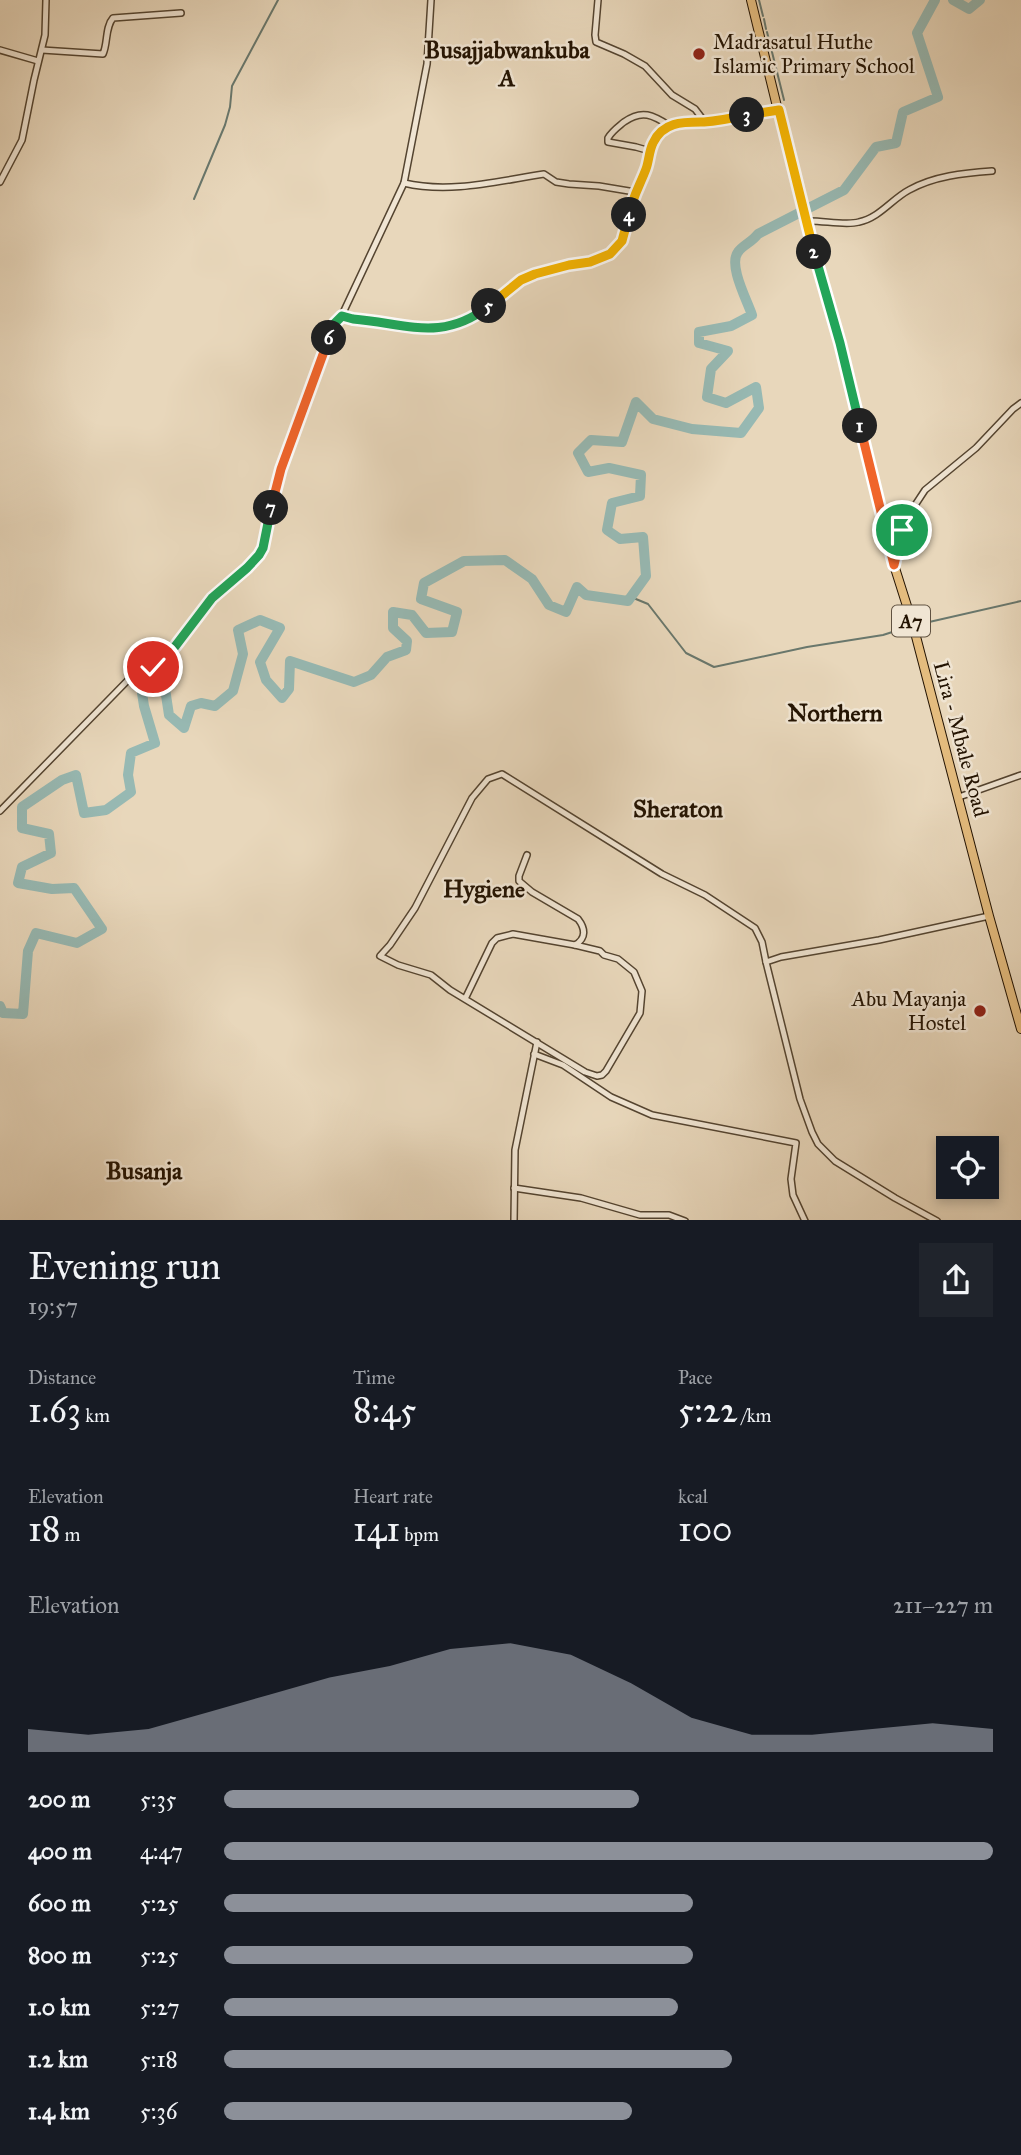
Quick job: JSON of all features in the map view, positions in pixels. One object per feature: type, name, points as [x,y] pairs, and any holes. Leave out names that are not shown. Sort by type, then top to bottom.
[{"type":"main road","name":"A7","points":[[751,0],[804,217]]},
{"type":"main road","name":"Lira - Mbale Road","points":[[804,217],[840,343],[894,565],[913,625],[1021,1029]]},
{"type":"street","points":[[0,182],[22,140],[47,26],[46,0]]},
{"type":"street","points":[[0,811],[131,677],[141,669],[159,666],[164,661],[212,598],[247,568],[263,548],[281,469],[333,328],[342,316],[404,183],[427,64],[431,0]]},
{"type":"street","points":[[598,0],[596,42],[645,66],[672,95],[695,109],[705,122]]},
{"type":"street","points":[[42,50],[103,54],[113,18],[181,13]]},
{"type":"street","points":[[0,50],[38,61]]},
{"type":"street","points":[[342,316],[432,329],[450,326],[471,317],[521,280],[610,254],[622,241],[635,192],[656,137],[670,126],[779,110]]},
{"type":"street","points":[[650,151],[608,142],[608,138],[628,119],[642,113],[653,115],[670,126]]},
{"type":"street","points":[[804,217],[859,223],[920,184],[963,173],[992,171]]},
{"type":"street","points":[[404,183],[423,187],[464,187],[544,174],[569,184],[635,192]]},
{"type":"street","points":[[894,565],[904,522],[925,490],[976,448],[1021,403]]},
{"type":"street","points":[[465,999],[492,943],[497,938],[513,934],[600,951],[629,967],[640,985],[640,1013],[606,1071],[599,1076],[585,1072],[465,999],[431,975],[398,965],[380,956],[415,908],[472,798],[488,779],[502,774],[662,874],[705,895],[755,928],[762,942],[800,1099],[818,1144],[835,1161],[937,1220]]},
{"type":"street","points":[[959,797],[1021,775]]},
{"type":"street","points":[[527,855],[519,881],[532,892],[578,919],[584,935],[575,945]]},
{"type":"street","points":[[766,962],[989,916]]},
{"type":"street","points":[[514,1220],[515,1150],[537,1042]]},
{"type":"street","points":[[534,1055],[558,1063],[621,1102],[652,1115],[794,1142],[797,1145],[792,1166],[793,1195],[799,1213],[805,1220]]},
{"type":"street","points":[[514,1188],[581,1198],[639,1214],[669,1214],[685,1220]]},
{"type":"waterway","points":[[194,199],[225,125],[232,86],[278,0]]},
{"type":"waterway","points":[[759,0],[763,16]]},
{"type":"waterway","points":[[0,1006],[3,1013],[23,1014],[28,951],[36,933],[77,943],[102,929],[74,888],[52,889],[18,883],[22,867],[51,853],[49,834],[22,828],[22,807],[62,780],[76,775],[84,813],[106,810],[131,792],[128,775],[131,753],[155,743],[142,693],[164,682],[169,715],[184,728],[191,706],[201,703],[215,706],[233,691],[243,654],[238,630],[260,620],[280,628],[260,662],[266,680],[282,698],[289,689],[290,661],[354,682],[371,675],[387,657],[406,650],[407,641],[393,628],[393,612],[412,615],[426,633],[452,632],[457,612],[421,599],[424,583],[464,561],[505,560],[532,579],[549,605],[566,612],[577,587],[586,595],[628,601],[646,576],[643,537],[620,539],[607,530],[612,503],[640,496],[641,475],[609,468],[588,472],[578,453],[591,440],[622,442],[636,402],[653,419],[692,429],[741,433],[759,408],[756,387],[726,403],[707,397],[711,369],[728,351],[699,343],[699,332],[731,326],[752,315],[735,265],[740,250],[758,234],[844,190],[876,147],[896,143],[903,112],[938,97],[917,33],[935,0]]},
{"type":"waterway","points":[[953,0],[969,9],[980,0]]},
{"type":"waterway","points":[[764,19],[766,29]]},
{"type":"waterway","points":[[767,32],[784,100]]},
{"type":"waterway","points":[[631,597],[648,604],[686,653],[714,667],[807,647],[883,635],[911,626]]},
{"type":"waterway","points":[[916,625],[1021,601]]},
{"type":"place","name":"Madrasatul Huthe Islamic Primary School","points":[[699,54]]},
{"type":"place","name":"Abu Mayanja Hostel","points":[[980,1011]]},
{"type":"district","name":"Busajjabwankuba A","points":[[507,64]]},
{"type":"district","name":"Northern","points":[[835,713]]},
{"type":"district","name":"Sheraton","points":[[678,809]]},
{"type":"district","name":"Hygiene","points":[[484,889]]},
{"type":"district","name":"Busanja","points":[[144,1171]]},
{"type":"route","points":[[153,667],[164,661],[212,598],[247,568],[263,548],[281,469],[335,323],[342,316],[424,329],[450,326],[481,312],[521,280],[569,265],[599,260],[610,254],[622,241],[633,195],[646,168],[653,142],[666,128],[681,122],[705,122],[779,110],[803,213],[855,402],[894,565],[902,530]]}]
